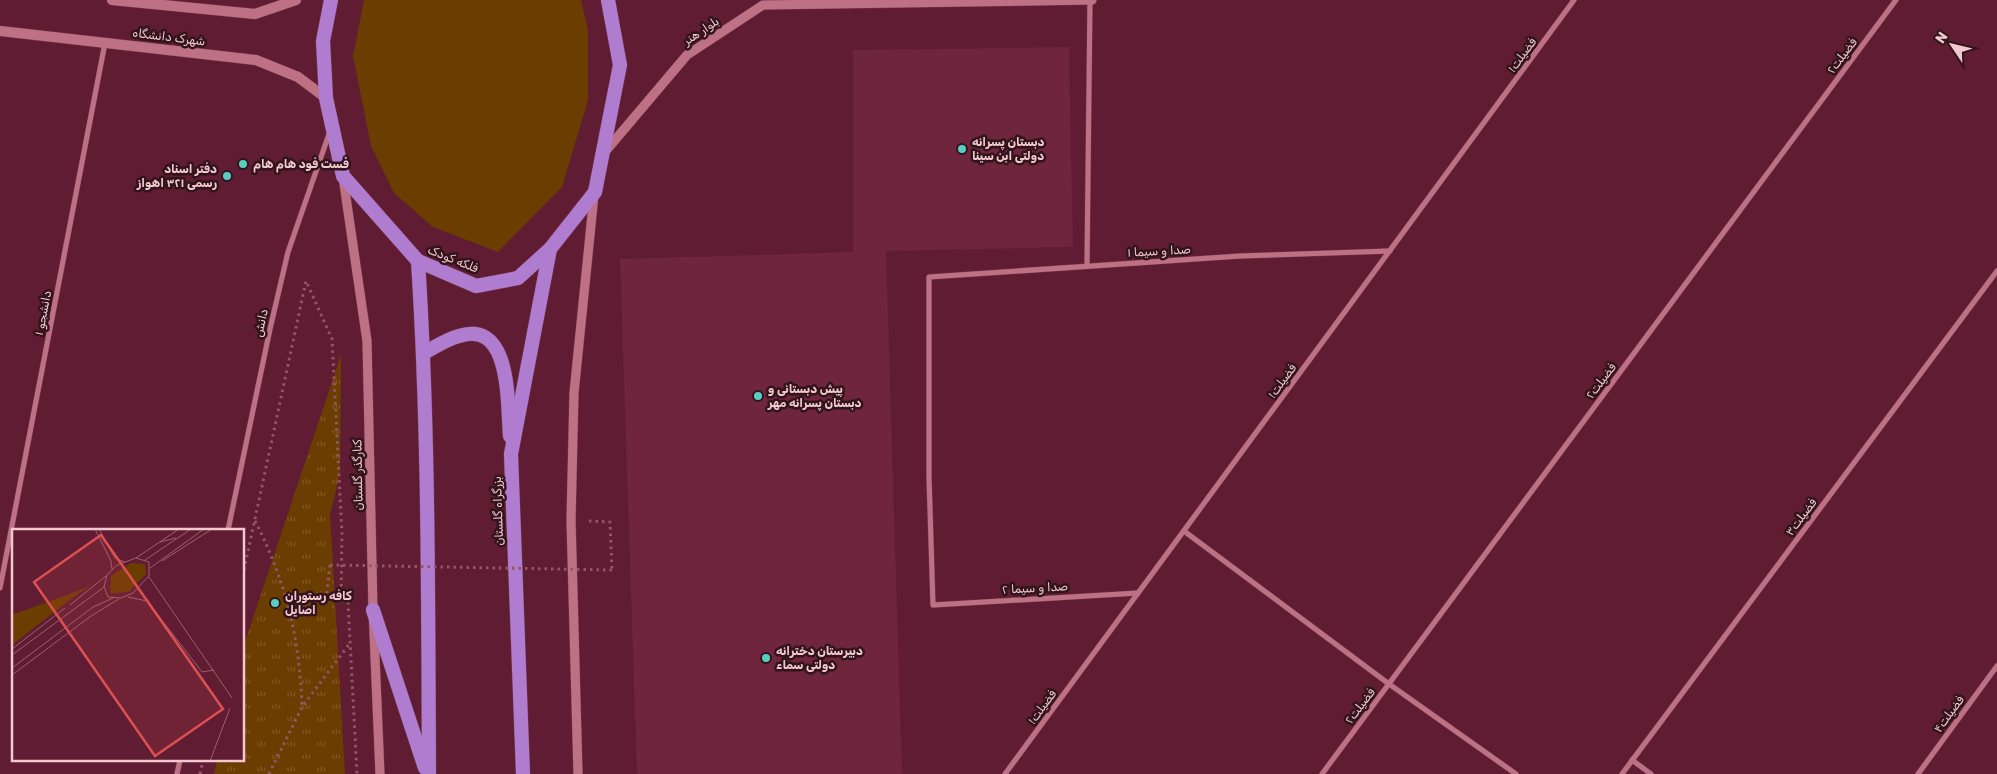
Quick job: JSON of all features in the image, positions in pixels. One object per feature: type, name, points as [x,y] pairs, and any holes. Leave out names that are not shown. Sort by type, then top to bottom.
[{"type":"highway","name":"فلکه کودک","points":[[331,0],[323,41],[326,98],[343,176],[418,261],[476,286],[518,278],[550,249],[595,192],[620,65],[608,0]]},
{"type":"highway","name":"بزرگراه گلستان","points":[[523,774],[511,454],[550,249]]},
{"type":"highway","points":[[418,261],[424,353],[428,774]]},
{"type":"highway","points":[[424,353],[459,336],[476,334],[486,338],[496,346],[503,362],[511,454]]},
{"type":"highway","points":[[373,607],[428,774]]},
{"type":"main road","points":[[112,0],[255,14],[296,0]]},
{"type":"main road","name":"شهرک دانشگاه","points":[[0,30],[256,60],[298,77],[326,98]]},
{"type":"street","name":"بلوار هنر","points":[[602,155],[687,55],[763,5],[1091,0]]},
{"type":"street","points":[[1087,265],[1091,0]]},
{"type":"street","name":"فضیلت۱","points":[[1005,774],[1574,0]]},
{"type":"street","name":"فضیلت۲","points":[[1322,774],[1896,0]]},
{"type":"street","name":"دانشجو ۱","points":[[0,588],[105,42]]},
{"type":"street","name":"دانش","points":[[228,529],[270,329],[291,241],[332,126]]},
{"type":"street","name":"کنارگذر گلستان","points":[[343,176],[368,341],[373,607],[380,774]]},
{"type":"street","points":[[578,774],[571,510],[574,393],[595,192]]},
{"type":"street","name":"صدا و سیما ۱","points":[[933,605],[929,477],[929,276],[1240,256],[1390,251]]},
{"type":"street","name":"فضیلت۳","points":[[1622,774],[1997,271]]},
{"type":"street","points":[[1184,531],[1389,684],[1516,774]]},
{"type":"street","name":"صدا و سیما ۲","points":[[933,605],[1138,593]]},
{"type":"street","name":"فضیلت۴","points":[[1918,774],[1997,666]]},
{"type":"street","points":[[1632,760],[1651,774]]},
{"type":"path","points":[[245,565],[306,281],[332,339],[342,534],[341,601]]},
{"type":"path","points":[[254,520],[278,570],[287,596],[300,661],[302,707]]},
{"type":"path","points":[[373,607],[326,600],[330,565],[612,570],[610,522]]},
{"type":"path","points":[[348,602],[358,774]]},
{"type":"path","points":[[269,774],[302,707],[350,642]]},
{"type":"shaded area","points":[[1069,47],[1073,247],[886,251],[902,774],[637,774],[620,259],[853,252],[853,50]]},
{"type":"green space","points":[[364,0],[581,0],[588,30],[588,100],[562,187],[498,252],[433,227],[394,193],[371,146],[353,56]]},
{"type":"green space","points":[[341,355],[340,473],[330,515],[345,774],[214,774],[217,762],[245,762],[245,642]]},
{"type":"place","name":"دبستان پسرانه دولتی ابن سینا","points":[[962,149]]},
{"type":"place","name":"فست فود هام هام","points":[[243,164]]},
{"type":"place","name":"دفتر اسناد رسمی ۳۲۱ اهواز","points":[[227,176]]},
{"type":"place","name":"پیش دبستانی و دبستان پسرانه مهر","points":[[758,396]]},
{"type":"place","name":"کافه رستوران اصایل","points":[[275,603]]},
{"type":"place","name":"دبیرستان دخترانه دولتی سماء","points":[[766,658]]}]
